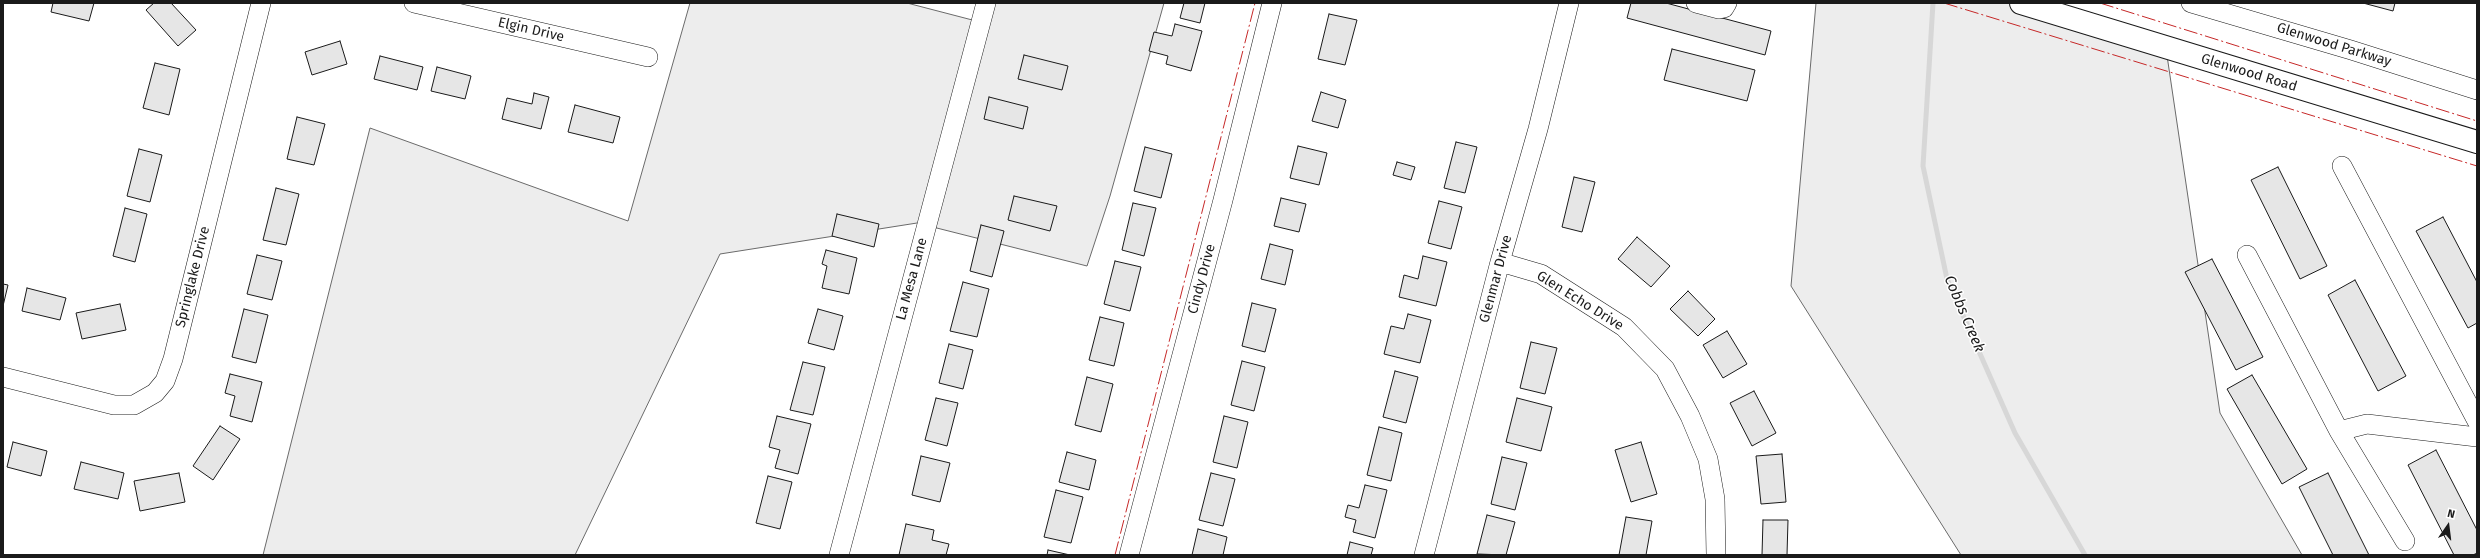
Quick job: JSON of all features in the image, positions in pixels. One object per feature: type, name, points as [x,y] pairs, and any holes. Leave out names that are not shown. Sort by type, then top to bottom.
[{"type":"main road","name":"Glenwood Road","points":[[2022,3],[2477,142]]},
{"type":"street","name":"Springlake Drive","points":[[3,377],[114,406],[134,405],[155,393],[165,381],[173,359],[261,3]]},
{"type":"street","name":"Elgin Drive","points":[[414,3],[648,57]]},
{"type":"street","name":"La Mesa Lane","points":[[839,555],[986,3]]},
{"type":"street","name":"Cindy Drive","points":[[1129,555],[1223,200],[1272,3]]},
{"type":"street","name":"Glenmar Drive","points":[[1424,555],[1500,262],[1538,129],[1569,3]]},
{"type":"street","points":[[1696,3],[1719,9],[1724,8],[1727,3]]},
{"type":"street","name":"Glenwood Parkway","points":[[2191,3],[2351,50],[2477,90]]},
{"type":"street","points":[[2342,166],[2477,421]]},
{"type":"street","points":[[2247,255],[2339,431],[2405,541]]},
{"type":"street","name":"Glen Echo Drive","points":[[1500,262],[1542,274],[1617,323],[1665,369],[1690,416],[1708,459],[1715,499],[1716,555]]},
{"type":"street","points":[[2339,431],[2367,424],[2477,437]]},
{"type":"shaded area","points":[[690,3],[907,3],[980,22],[986,3],[1164,3],[1110,196],[1087,266],[917,223],[720,254],[575,555],[263,555],[370,128],[628,221]]},
{"type":"shaded area","points":[[1816,3],[2037,3],[2165,42],[2220,413],[2302,555],[1961,555],[1791,286]]},
{"type":"building","points":[[53,3],[94,3],[89,21],[51,12]]},
{"type":"building","points":[[154,3],[171,3],[196,30],[178,46],[146,10]]},
{"type":"building","points":[[1184,3],[1205,3],[1200,23],[1180,18]]},
{"type":"building","points":[[1631,3],[1666,3],[1771,31],[1765,55],[1627,18]]},
{"type":"building","points":[[2363,3],[2395,3],[2393,11]]},
{"type":"building","points":[[1329,14],[1357,20],[1345,65],[1318,59]]},
{"type":"building","points":[[1175,24],[1202,31],[1191,71],[1166,64],[1168,56],[1149,51],[1154,32],[1172,36]]},
{"type":"building","points":[[340,41],[347,64],[312,75],[305,52]]},
{"type":"building","points":[[1672,49],[1755,70],[1747,101],[1664,80]]},
{"type":"building","points":[[1024,55],[1068,66],[1062,90],[1018,79]]},
{"type":"building","points":[[380,56],[423,67],[417,90],[374,79]]},
{"type":"building","points":[[155,63],[180,69],[169,115],[143,108]]},
{"type":"building","points":[[437,67],[471,76],[465,99],[431,91]]},
{"type":"building","points":[[1321,92],[1346,100],[1338,128],[1312,121]]},
{"type":"building","points":[[534,93],[549,97],[541,129],[502,119],[507,98],[532,104]]},
{"type":"building","points":[[989,97],[1028,107],[1023,129],[984,119]]},
{"type":"building","points":[[575,105],[620,117],[613,143],[568,132]]},
{"type":"building","points":[[297,117],[325,124],[314,165],[287,159]]},
{"type":"building","points":[[1456,142],[1477,147],[1465,193],[1444,188]]},
{"type":"building","points":[[1298,146],[1327,153],[1319,185],[1290,178]]},
{"type":"building","points":[[1145,147],[1172,154],[1161,198],[1134,191]]},
{"type":"building","points":[[139,149],[162,155],[150,202],[127,196]]},
{"type":"building","points":[[1397,162],[1415,167],[1411,180],[1393,175]]},
{"type":"building","points":[[2278,167],[2327,266],[2300,279],[2251,180]]},
{"type":"building","points":[[1574,177],[1595,182],[1582,232],[1562,227]]},
{"type":"building","points":[[276,188],[299,194],[286,245],[263,240]]},
{"type":"building","points":[[1014,196],[1057,206],[1050,231],[1008,220]]},
{"type":"building","points":[[1281,198],[1306,204],[1299,232],[1274,226]]},
{"type":"building","points":[[1439,201],[1462,207],[1451,249],[1428,243]]},
{"type":"building","points":[[1133,203],[1156,208],[1144,256],[1122,250]]},
{"type":"building","points":[[125,208],[147,214],[135,262],[113,256]]},
{"type":"building","points":[[837,214],[879,224],[874,247],[832,236]]},
{"type":"building","points":[[2443,217],[2477,282],[2477,323],[2468,328],[2416,231]]},
{"type":"building","points":[[981,225],[1004,231],[992,277],[970,271]]},
{"type":"building","points":[[1637,237],[1670,266],[1651,287],[1618,259]]},
{"type":"building","points":[[1270,244],[1293,250],[1285,285],[1261,279]]},
{"type":"building","points":[[826,250],[857,258],[849,294],[822,288],[827,266],[822,264]]},
{"type":"building","points":[[257,255],[282,261],[272,300],[247,294]]},
{"type":"building","points":[[1423,256],[1447,262],[1436,306],[1399,297],[1404,275],[1418,279]]},
{"type":"building","points":[[2212,259],[2263,357],[2236,370],[2185,272]]},
{"type":"building","points":[[1115,261],[1141,267],[1130,311],[1104,304]]},
{"type":"building","points":[[2355,280],[2406,376],[2378,391],[2328,295]]},
{"type":"building","points":[[963,282],[989,289],[977,337],[950,331]]},
{"type":"building","points":[[3,284],[8,285],[3,306]]},
{"type":"building","points":[[27,288],[66,298],[60,320],[22,311]]},
{"type":"building","points":[[1688,291],[1715,319],[1698,336],[1670,309]]},
{"type":"building","points":[[1252,303],[1276,309],[1265,352],[1242,346]]},
{"type":"building","points":[[120,304],[126,330],[82,339],[76,313]]},
{"type":"building","points":[[244,309],[268,315],[256,363],[232,357]]},
{"type":"building","points":[[818,309],[843,316],[834,350],[808,343]]},
{"type":"building","points":[[1408,314],[1431,320],[1420,363],[1384,354],[1391,326],[1404,329]]},
{"type":"building","points":[[1100,317],[1124,323],[1114,366],[1089,360]]},
{"type":"building","points":[[1727,331],[1747,364],[1723,378],[1703,345]]},
{"type":"building","points":[[1531,342],[1557,348],[1545,394],[1520,388]]},
{"type":"building","points":[[949,344],[973,350],[963,389],[939,383]]},
{"type":"building","points":[[1242,361],[1265,367],[1254,411],[1231,405]]},
{"type":"building","points":[[803,362],[825,367],[813,415],[790,410]]},
{"type":"building","points":[[1395,371],[1418,377],[1406,423],[1383,417]]},
{"type":"building","points":[[230,374],[262,382],[252,422],[230,416],[235,396],[225,393]]},
{"type":"building","points":[[2252,375],[2307,469],[2282,484],[2227,389]]},
{"type":"building","points":[[1087,377],[1113,384],[1101,432],[1075,425]]},
{"type":"building","points":[[1754,391],[1776,433],[1752,446],[1730,403]]},
{"type":"building","points":[[936,398],[958,403],[947,446],[925,440]]},
{"type":"building","points":[[1517,398],[1552,407],[1541,451],[1506,442]]},
{"type":"building","points":[[777,416],[811,424],[798,474],[775,468],[780,450],[769,447]]},
{"type":"building","points":[[1224,416],[1248,422],[1237,468],[1213,462]]},
{"type":"building","points":[[220,426],[240,439],[213,480],[193,466]]},
{"type":"building","points":[[1379,427],[1402,433],[1391,481],[1367,475]]},
{"type":"building","points":[[13,442],[47,451],[41,476],[7,467]]},
{"type":"building","points":[[1641,442],[1657,494],[1631,502],[1615,450]]},
{"type":"building","points":[[2436,450],[2477,530],[2477,553],[2473,555],[2454,555],[2408,465]]},
{"type":"building","points":[[1067,452],[1096,460],[1089,490],[1059,482]]},
{"type":"building","points":[[1782,454],[1786,502],[1761,504],[1756,456]]},
{"type":"building","points":[[921,456],[950,463],[940,502],[912,495]]},
{"type":"building","points":[[1502,457],[1527,463],[1515,510],[1491,504]]},
{"type":"building","points":[[81,462],[124,473],[118,499],[74,489]]},
{"type":"building","points":[[179,473],[185,502],[140,511],[134,481]]},
{"type":"building","points":[[1211,473],[1235,479],[1223,526],[1199,520]]},
{"type":"building","points":[[2328,473],[2369,555],[2333,555],[2299,487]]},
{"type":"building","points":[[768,476],[792,482],[780,529],[756,523]]},
{"type":"building","points":[[1365,485],[1387,490],[1375,538],[1353,532],[1356,520],[1345,517],[1348,505],[1359,508]]},
{"type":"building","points":[[1056,490],[1083,497],[1071,543],[1044,537]]},
{"type":"building","points":[[1487,515],[1515,522],[1506,555],[1477,554]]},
{"type":"building","points":[[1626,517],[1652,521],[1646,555],[1619,555]]},
{"type":"building","points":[[1763,520],[1788,520],[1787,555],[1762,555]]},
{"type":"building","points":[[906,524],[934,530],[932,540],[949,544],[946,555],[899,555]]},
{"type":"building","points":[[1198,529],[1227,537],[1223,555],[1192,555]]},
{"type":"building","points":[[1350,542],[1373,548],[1371,555],[1347,555]]},
{"type":"building","points":[[1048,550],[1070,555],[1047,555]]},
{"type":"waterway","name":"Cobbs Creek","points":[[1933,3],[1923,166],[1947,279],[2015,433],[2085,555]]},
{"type":"power","points":[[1115,555],[1255,3]]},
{"type":"power","points":[[1944,3],[2477,166]]},
{"type":"power","points":[[2100,3],[2477,121]]}]
